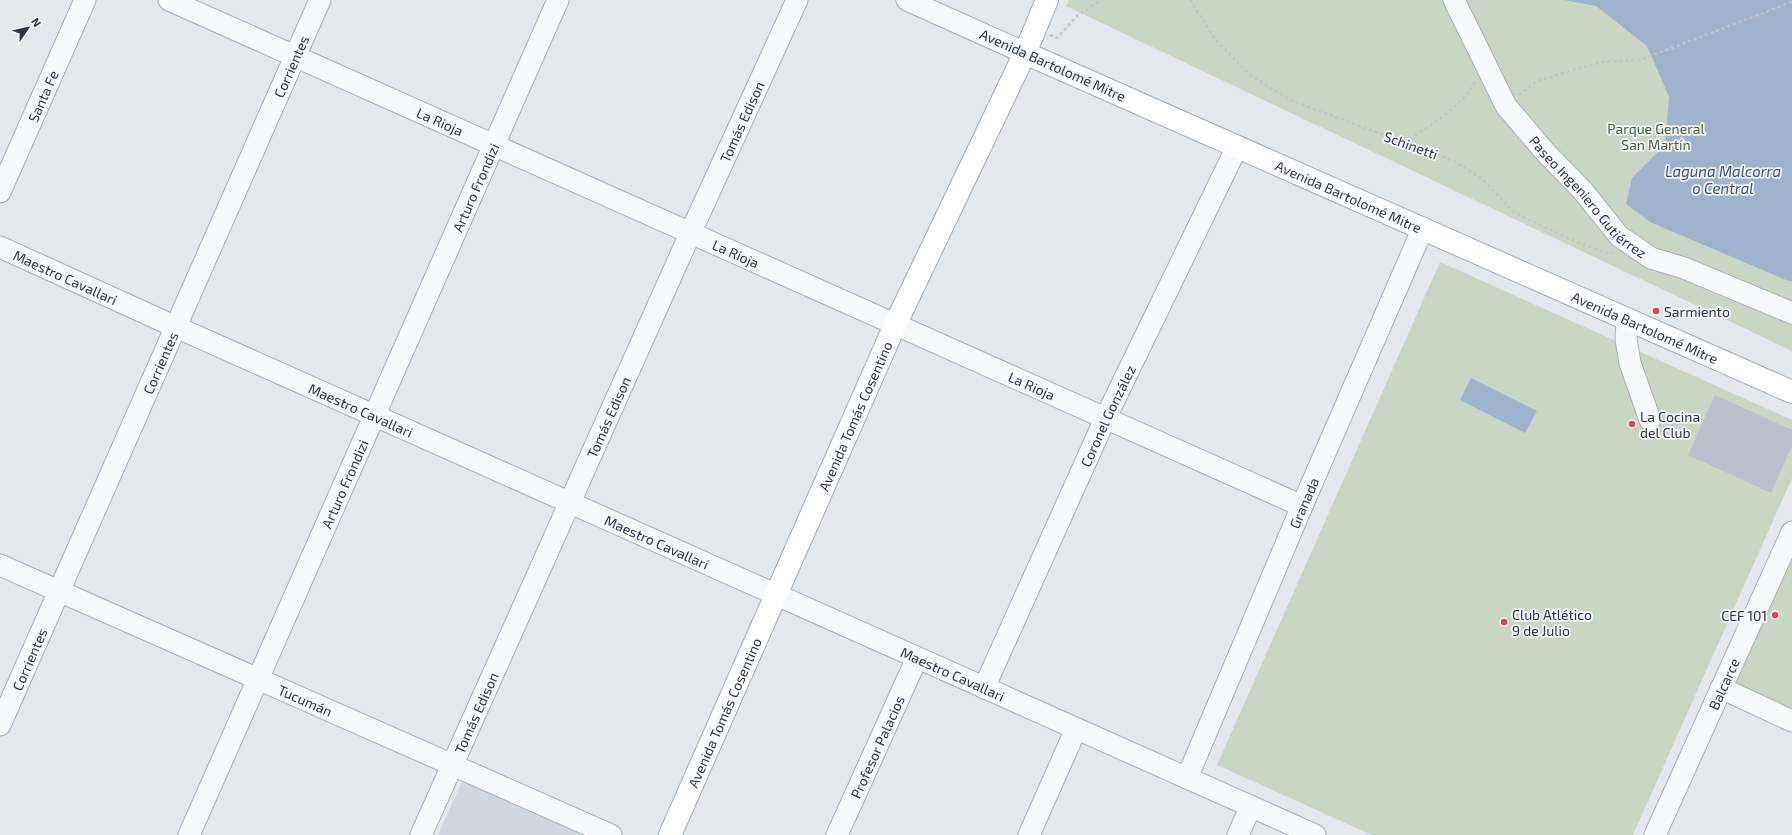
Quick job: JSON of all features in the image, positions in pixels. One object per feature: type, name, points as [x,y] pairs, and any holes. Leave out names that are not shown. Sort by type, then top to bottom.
[{"type":"main road","name":"Avenida Tomás Cosentino","points":[[670,835],[895,325],[1025,53],[1047,0]]},
{"type":"main road","name":"Avenida Bartolomé Mitre","points":[[1025,53],[1792,392]]},
{"type":"street","name":"Santa Fe","points":[[0,192],[85,0]]},
{"type":"street","name":"La Rioja","points":[[169,0],[690,234],[1302,506]]},
{"type":"street","name":"Corrientes","points":[[0,725],[320,0]]},
{"type":"street","name":"Arturo Frondizi","points":[[189,835],[558,0]]},
{"type":"street","name":"Tomás Edison","points":[[421,835],[690,234],[797,0]]},
{"type":"street","name":"Avenida Bartolomé Mitre","points":[[907,0],[1025,53]]},
{"type":"street","name":"Paseo Ingeniero Gutiérrez","points":[[1454,0],[1506,106],[1546,153],[1583,191],[1619,236],[1651,258],[1684,268],[1792,313]]},
{"type":"street","name":"Coronel González","points":[[984,688],[1105,418],[1237,146]]},
{"type":"street","name":"Granada","points":[[1187,778],[1302,506],[1423,228]]},
{"type":"street","name":"Maestro Cavallari","points":[[0,247],[374,416],[1315,835]]},
{"type":"street","points":[[1627,320],[1626,340],[1630,363],[1650,420]]},
{"type":"street","name":"Balcarce","points":[[1654,835],[1792,532]]},
{"type":"street","name":"Tucumán","points":[[0,566],[611,835]]},
{"type":"street","name":"Profesor Palacios","points":[[837,835],[917,658]]},
{"type":"street","points":[[1721,688],[1792,721]]},
{"type":"street","points":[[1029,835],[1076,729]]},
{"type":"street","points":[[1238,835],[1251,806]]},
{"type":"path","points":[[1035,28],[1057,38],[1077,16],[1101,0]]},
{"type":"path","name":"Schinetti","points":[[1190,0],[1215,39],[1249,74],[1290,100],[1454,161],[1482,179],[1515,213],[1570,239],[1604,252],[1620,254]]},
{"type":"path","points":[[1506,106],[1537,81],[1601,62],[1640,60],[1792,2]]},
{"type":"path","points":[[1405,142],[1427,128],[1461,100],[1473,84],[1483,58]]},
{"type":"shaded area","points":[[462,782],[584,835],[438,835]]},
{"type":"green space","name":"Parque General San Martín","points":[[1069,0],[1792,0],[1792,351],[1066,6]]},
{"type":"green space","name":"Club Atlético 9 de Julio","points":[[1440,262],[1792,420],[1792,478],[1633,835],[1372,835],[1217,765]]},
{"type":"green space","name":"CEF 101","points":[[1792,552],[1792,709],[1725,678]]},
{"type":"water","name":"Laguna Malcorra o Central","points":[[1564,0],[1792,0],[1792,281],[1786,280],[1650,222],[1626,204],[1632,178],[1665,145],[1669,97],[1647,46],[1596,6]]},
{"type":"water","points":[[1471,378],[1537,411],[1525,433],[1460,400]]},
{"type":"building","points":[[1715,395],[1792,430],[1792,446],[1771,493],[1688,455]]},
{"type":"place","name":"Sarmiento","points":[[1656,311]]},
{"type":"place","name":"La Cocina del Club","points":[[1632,424]]},
{"type":"place","name":"CEF 101","points":[[1775,615]]},
{"type":"place","name":"Club Atlético 9 de Julio","points":[[1504,622]]}]
